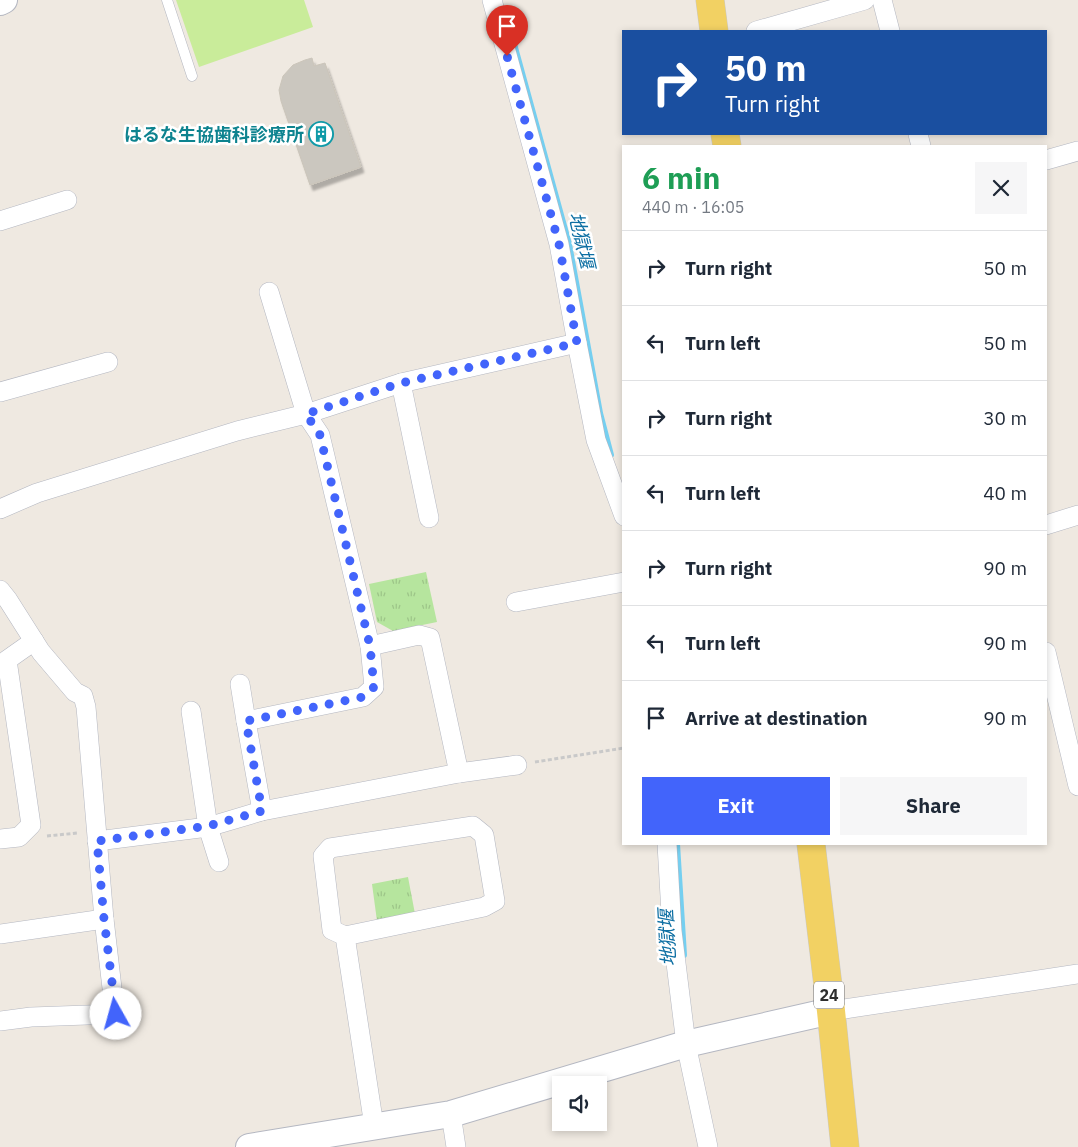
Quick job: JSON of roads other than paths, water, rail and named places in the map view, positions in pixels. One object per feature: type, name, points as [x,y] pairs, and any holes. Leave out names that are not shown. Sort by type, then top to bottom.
[{"type":"main road","points":[[710,0],[714,30]]},
{"type":"main road","name":"24","points":[[811,845],[845,1147]]},
{"type":"street","points":[[0,2],[4,0]]},
{"type":"street","points":[[492,0],[559,244],[596,440],[622,511]]},
{"type":"street","points":[[760,30],[865,0]]},
{"type":"street","points":[[882,0],[890,30]]},
{"type":"street","points":[[1047,160],[1078,151]]},
{"type":"street","points":[[0,221],[67,200]]},
{"type":"street","points":[[246,721],[363,697],[374,687],[370,646],[320,435],[306,414],[269,292]]},
{"type":"street","points":[[0,508],[37,493],[218,437],[306,414],[401,383],[577,343]]},
{"type":"street","points":[[0,392],[108,362]]},
{"type":"street","points":[[401,383],[429,518]]},
{"type":"street","points":[[1047,524],[1078,515]]},
{"type":"street","points":[[516,602],[622,582]]},
{"type":"street","points":[[0,590],[41,652],[75,692],[83,696],[86,707],[104,919],[116,1014],[31,1016],[0,1021]]},
{"type":"street","points":[[370,646],[419,636],[430,638],[459,773]]},
{"type":"street","points":[[0,839],[20,837],[31,825],[7,660],[34,641]]},
{"type":"street","points":[[1047,656],[1078,786]]},
{"type":"street","points":[[240,684],[262,811]]},
{"type":"street","points":[[191,711],[208,826],[219,862]]},
{"type":"street","points":[[97,837],[208,826],[262,811],[459,773],[517,765]]},
{"type":"street","points":[[473,826],[484,835],[495,900],[484,907],[345,936],[332,930],[323,856],[330,848],[473,826]]},
{"type":"street","points":[[667,845],[672,931],[686,1044],[708,1147]]},
{"type":"street","points":[[0,934],[104,919]]},
{"type":"street","points":[[345,936],[374,1126]]},
{"type":"street","points":[[249,1147],[451,1114],[686,1044],[831,1011],[1078,974]]},
{"type":"street","points":[[451,1114],[456,1147]]},
{"type":"lane","points":[[167,0],[192,76]]},
{"type":"waterway","name":"地獄堰","points":[[513,40],[569,244],[600,413],[611,455]]},
{"type":"waterway","name":"地獄堰","points":[[677,845],[684,955]]},
{"type":"place","name":"はるな生協歯科診療所","points":[[321,134]]}]
